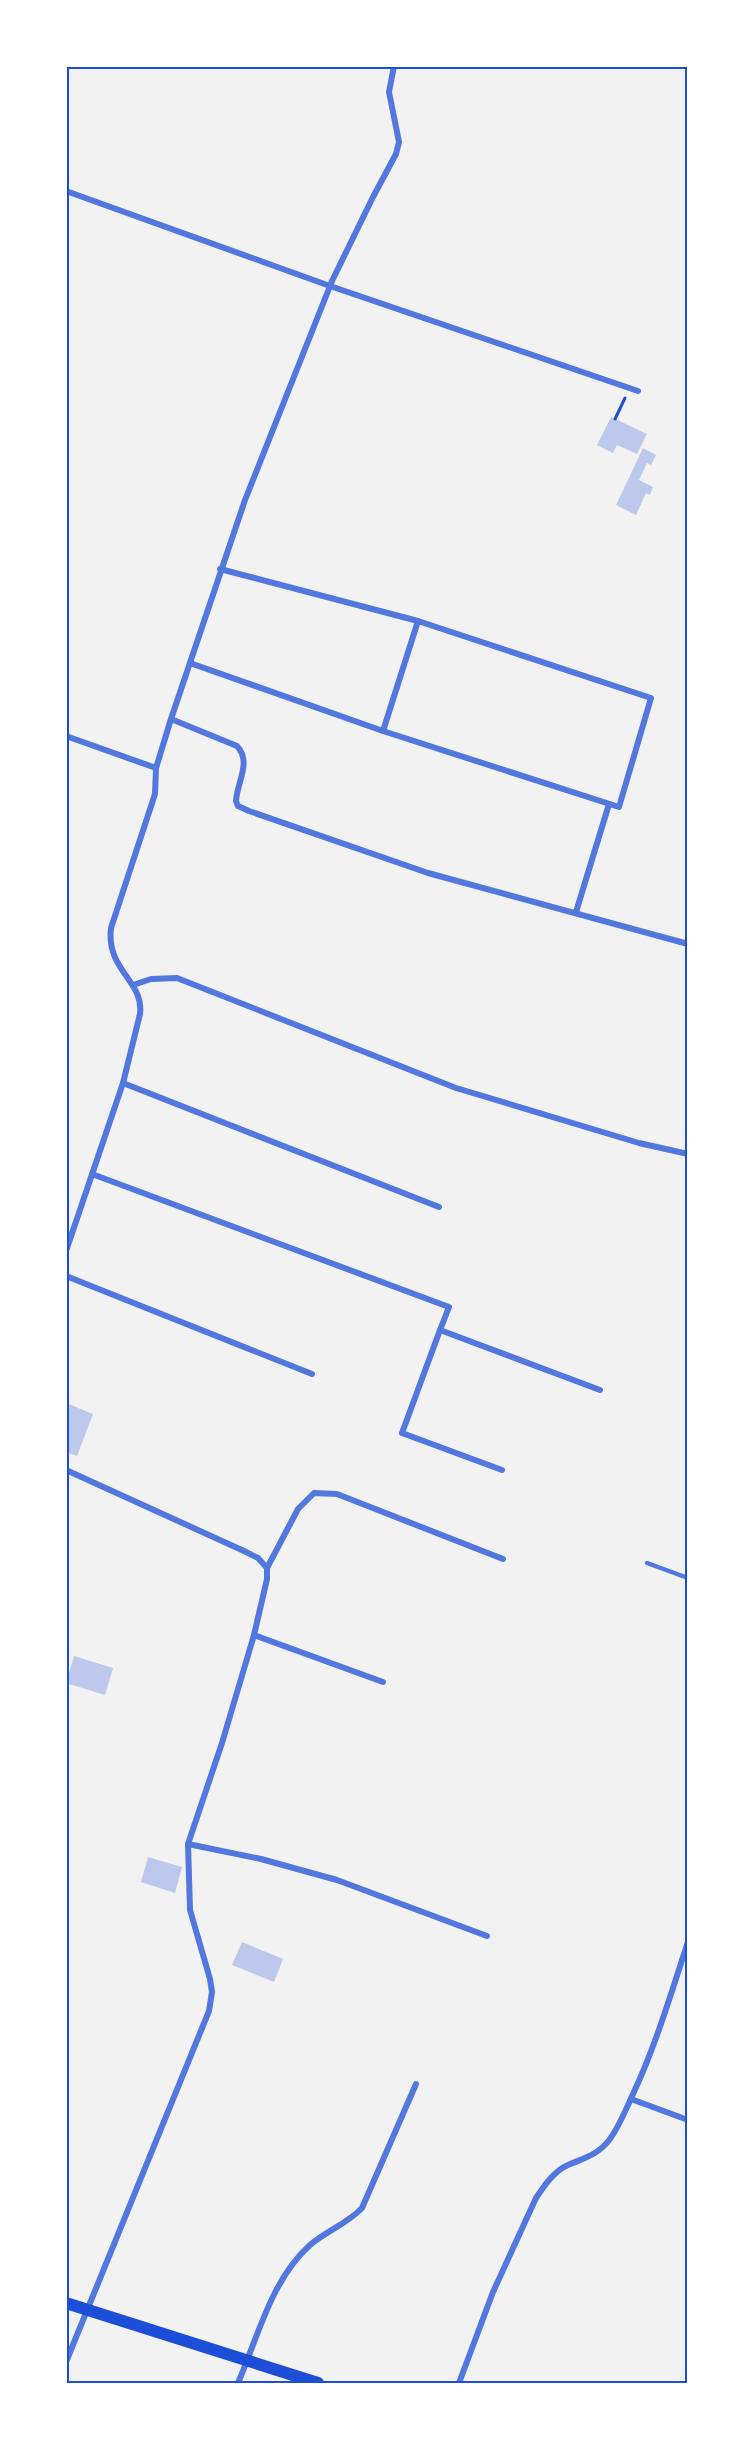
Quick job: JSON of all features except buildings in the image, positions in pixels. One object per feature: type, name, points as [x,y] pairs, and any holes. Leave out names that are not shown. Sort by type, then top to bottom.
[{"type":"main road","points":[[66,2303],[318,2383]]},
{"type":"street","points":[[66,1251],[69,1232],[92,1174],[123,1083],[141,1006],[133,985],[116,963],[110,939],[114,917],[155,794],[156,768],[171,719],[244,500],[330,286],[396,154],[399,142],[389,92],[394,66]]},
{"type":"street","points":[[66,191],[330,286],[638,391]]},
{"type":"street","points":[[190,663],[383,731],[619,807],[651,698],[418,621],[220,569]]},
{"type":"street","points":[[383,731],[418,621]]},
{"type":"street","points":[[171,719],[237,746],[241,750],[245,764],[236,801],[238,806],[249,811],[428,873],[688,944]]},
{"type":"street","points":[[66,736],[156,768]]},
{"type":"street","points":[[576,912],[609,804]]},
{"type":"street","points":[[133,985],[160,977],[177,978],[456,1088],[639,1143],[688,1154]]},
{"type":"street","points":[[123,1083],[439,1207]]},
{"type":"street","points":[[92,1174],[449,1307],[402,1433],[502,1470]]},
{"type":"street","points":[[66,1276],[312,1374]]},
{"type":"street","points":[[440,1330],[600,1390]]},
{"type":"street","points":[[66,1470],[244,1551],[258,1558],[267,1568]]},
{"type":"street","points":[[66,2362],[209,2011],[212,1992],[210,1979],[190,1910],[188,1844],[222,1743],[254,1635],[267,1579],[267,1568],[298,1509],[314,1492],[337,1494],[503,1559]]},
{"type":"street","points":[[254,1635],[383,1682]]},
{"type":"street","points":[[188,1844],[261,1859],[338,1880],[487,1936]]},
{"type":"street","points":[[459,2383],[493,2292],[536,2198],[545,2184],[566,2166],[587,2159],[600,2151],[610,2140],[647,2063],[688,1942]]},
{"type":"street","points":[[238,2383],[274,2296],[289,2270],[309,2246],[329,2231],[351,2220],[362,2208],[416,2084]]},
{"type":"street","points":[[631,2099],[688,2120]]},
{"type":"lane","points":[[647,1563],[688,1578]]},
{"type":"path","points":[[615,419],[630,388]]}]
